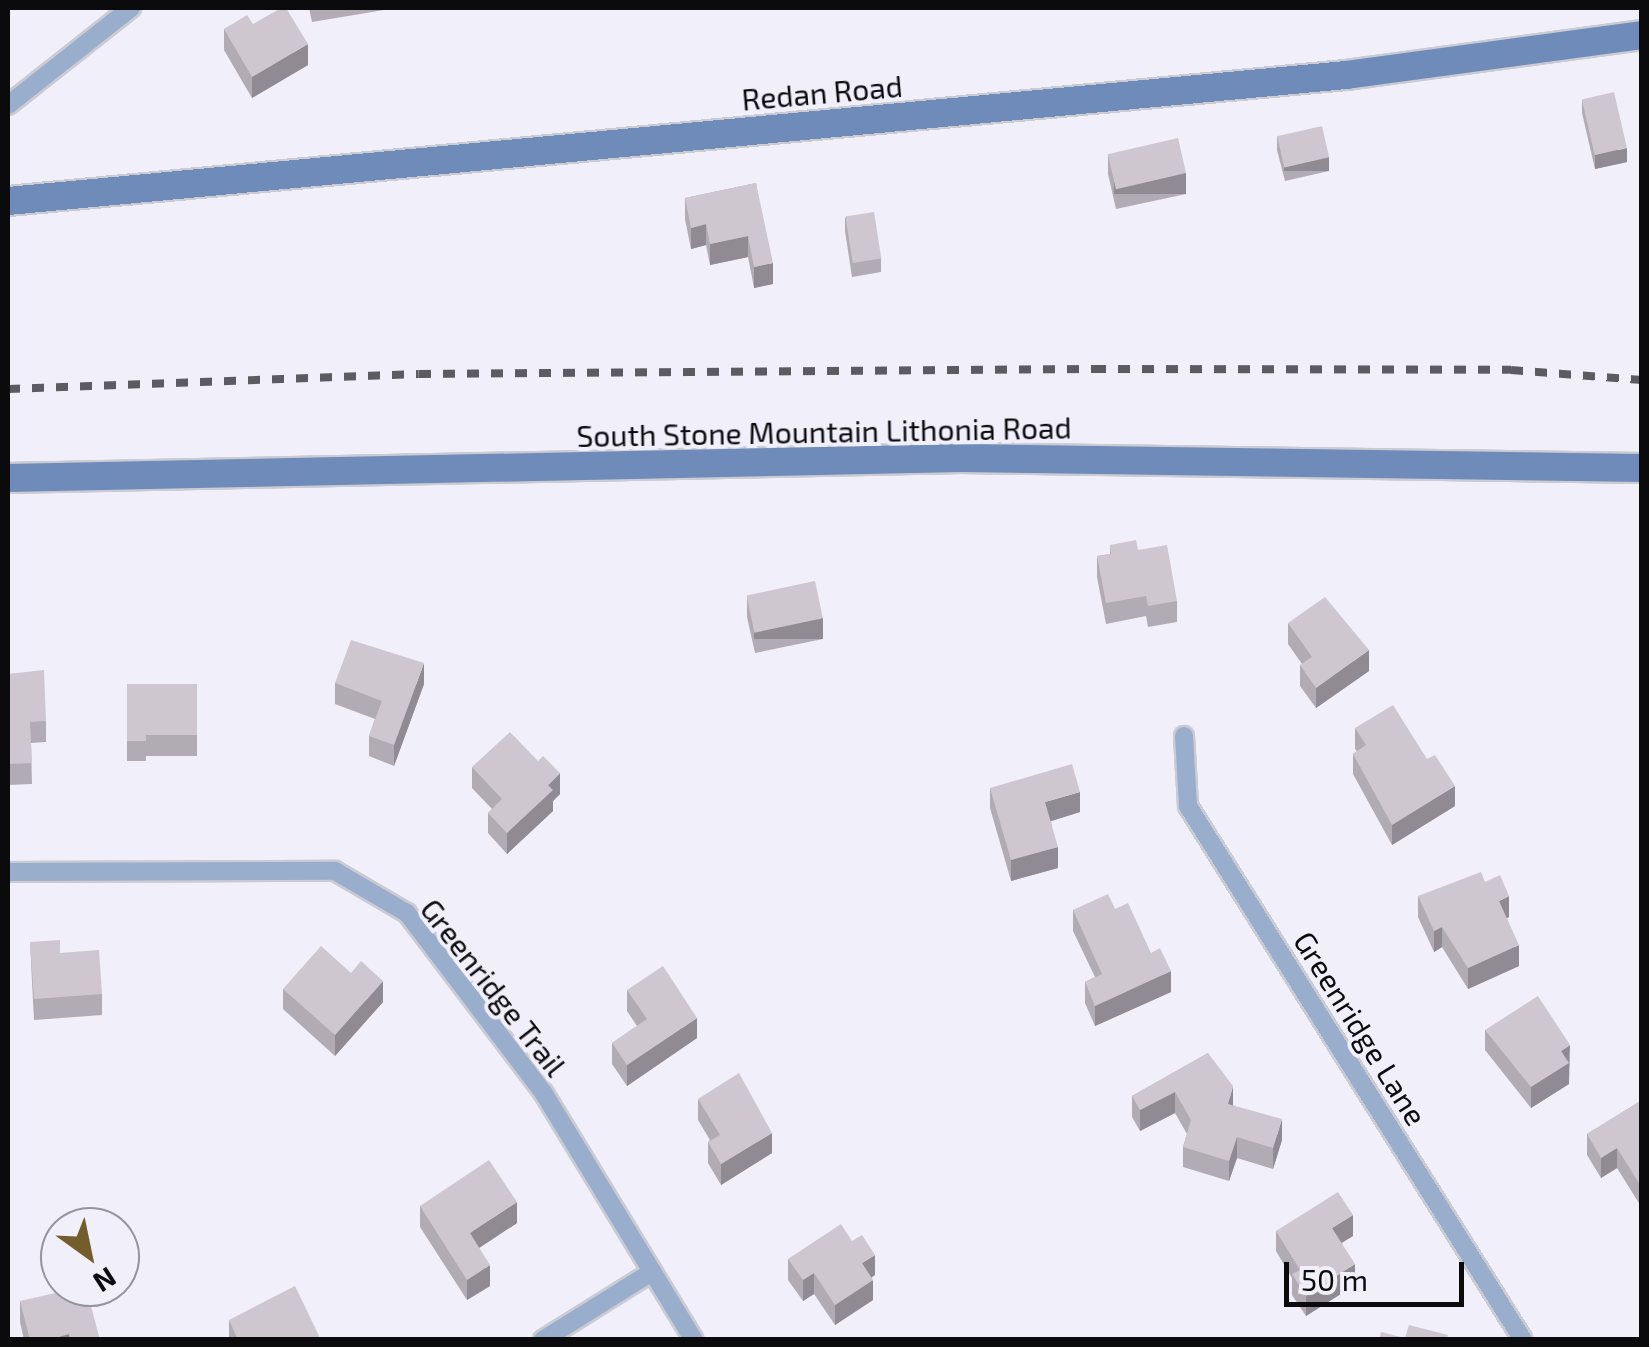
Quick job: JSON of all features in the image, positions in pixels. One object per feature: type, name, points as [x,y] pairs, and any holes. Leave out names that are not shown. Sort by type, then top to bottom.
[{"type":"main road","name":"Redan Road","points":[[8,201],[1346,75],[1642,35]]},
{"type":"main road","name":"South Stone Mountain Lithonia Road","points":[[8,478],[961,458],[1642,468]]},
{"type":"street","points":[[8,105],[131,8]]},
{"type":"street","name":"Greenridge Lane","points":[[1184,736],[1188,806],[1524,1340]]},
{"type":"street","name":"Greenridge Trail","points":[[8,872],[336,871],[407,913],[542,1092],[694,1340]]},
{"type":"street","points":[[543,1340],[652,1272]]},
{"type":"building","points":[[286,8],[308,44],[252,77],[224,29],[247,15],[253,24]]},
{"type":"building","points":[[1614,92],[1627,148],[1595,155],[1582,99]]},
{"type":"building","points":[[1322,126],[1329,157],[1284,168],[1277,136]]},
{"type":"building","points":[[1178,138],[1186,173],[1116,189],[1108,154]]},
{"type":"building","points":[[756,183],[773,263],[754,267],[748,236],[710,244],[706,224],[691,228],[685,198]]},
{"type":"building","points":[[874,212],[881,258],[853,263],[845,217]]},
{"type":"building","points":[[1136,540],[1138,550],[1167,545],[1177,601],[1148,606],[1146,596],[1106,603],[1097,556],[1111,554],[1110,545]]},
{"type":"building","points":[[815,581],[823,618],[754,633],[747,596]]},
{"type":"building","points":[[1325,597],[1369,650],[1316,688],[1300,665],[1312,657],[1288,623]]},
{"type":"building","points":[[351,640],[424,663],[394,745],[369,736],[382,701],[335,683]]},
{"type":"building","points":[[44,670],[46,721],[30,722],[32,763],[8,764],[8,674]]},
{"type":"building","points":[[127,684],[197,684],[197,735],[146,735],[146,741],[127,741]]},
{"type":"building","points":[[1393,705],[1427,759],[1435,755],[1455,786],[1392,825],[1353,754],[1366,745],[1355,728]]},
{"type":"building","points":[[510,732],[538,761],[543,756],[560,773],[548,785],[553,790],[507,833],[488,813],[502,799],[472,767]]},
{"type":"building","points":[[1072,764],[1080,792],[1045,802],[1058,847],[1011,860],[990,788]]},
{"type":"building","points":[[1481,872],[1485,882],[1500,875],[1509,896],[1499,901],[1519,945],[1468,968],[1442,927],[1434,931],[1418,896]]},
{"type":"building","points":[[1108,894],[1115,909],[1128,903],[1151,953],[1160,948],[1171,971],[1095,1006],[1085,982],[1102,974],[1073,910]]},
{"type":"building","points":[[60,940],[60,953],[99,950],[102,994],[34,999],[30,942]]},
{"type":"building","points":[[321,946],[351,973],[361,961],[383,981],[335,1035],[283,989]]},
{"type":"building","points":[[663,966],[697,1018],[627,1065],[612,1043],[647,1019],[627,990]]},
{"type":"building","points":[[1538,996],[1570,1045],[1561,1051],[1569,1063],[1531,1087],[1485,1030]]},
{"type":"building","points":[[1208,1053],[1233,1086],[1228,1104],[1282,1119],[1273,1148],[1237,1137],[1229,1161],[1183,1147],[1191,1120],[1175,1092],[1140,1110],[1132,1096]]},
{"type":"building","points":[[739,1073],[772,1133],[721,1164],[708,1142],[720,1135],[698,1099]]},
{"type":"building","points":[[1642,1100],[1642,1188],[1617,1148],[1601,1158],[1587,1134]]},
{"type":"building","points":[[489,1160],[517,1202],[470,1233],[490,1265],[467,1280],[420,1206]]},
{"type":"building","points":[[1338,1192],[1353,1215],[1332,1228],[1355,1264],[1306,1296],[1292,1274],[1300,1270],[1276,1231]]},
{"type":"building","points":[[841,1224],[852,1241],[862,1235],[875,1255],[862,1263],[873,1280],[835,1305],[814,1273],[803,1280],[788,1259]]},
{"type":"building","points":[[295,1286],[321,1340],[238,1340],[229,1320]]},
{"type":"building","points":[[40,1296],[40,1307],[91,1307],[100,1340],[71,1340],[69,1334],[30,1340],[20,1301]]},
{"type":"building","points":[[1409,1325],[1448,1335],[1447,1340],[1379,1340],[1381,1332],[1405,1338]]},
{"type":"railway","points":[[8,389],[419,374],[1094,369],[1511,370],[1642,380]]}]
